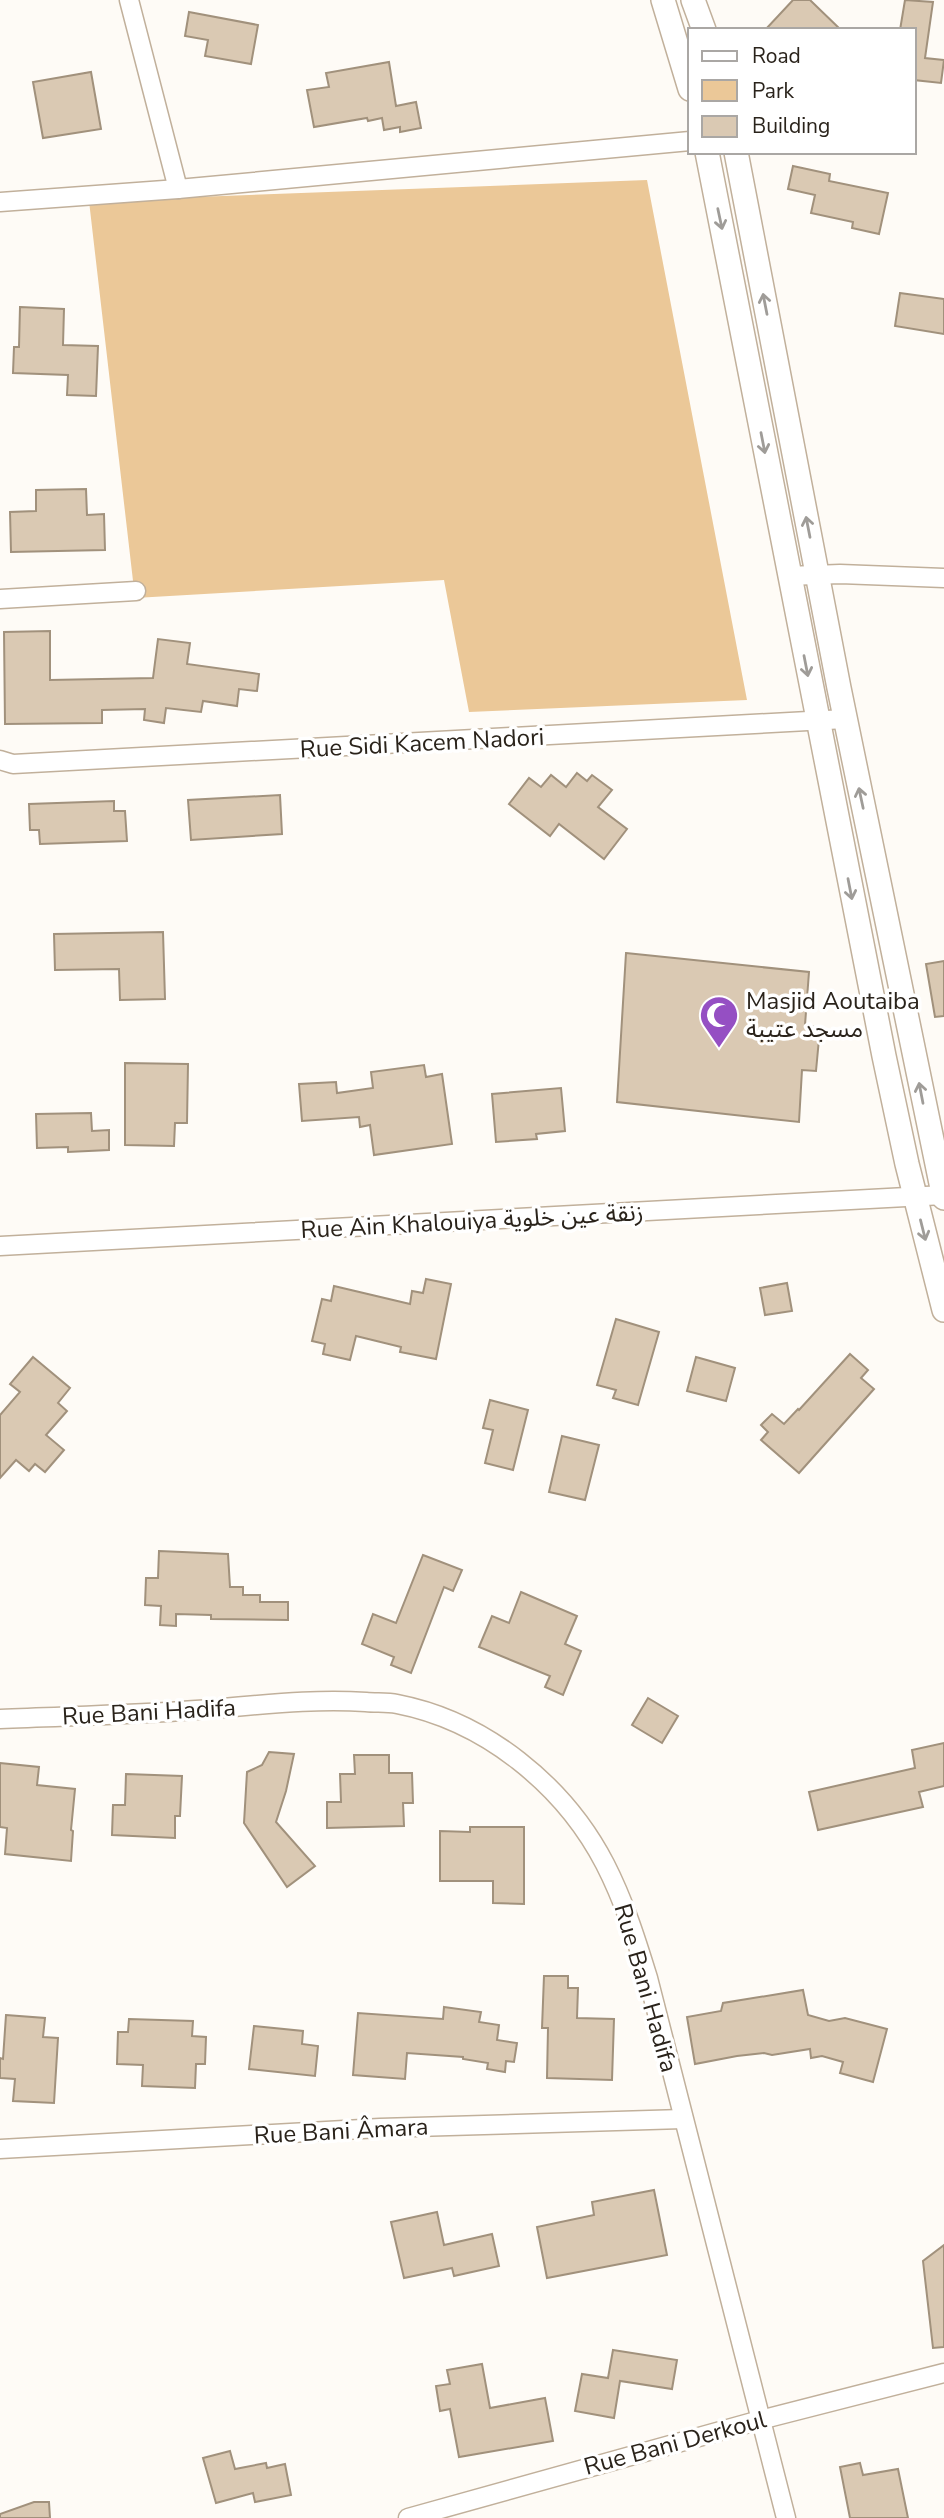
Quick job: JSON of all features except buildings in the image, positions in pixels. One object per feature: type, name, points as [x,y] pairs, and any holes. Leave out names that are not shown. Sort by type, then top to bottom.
[{"type":"street","points":[[129,0],[178,189]]},
{"type":"street","points":[[663,0],[688,82]]},
{"type":"street","points":[[692,0],[703,28]]},
{"type":"street","points":[[0,202],[178,189],[688,141]]},
{"type":"street","points":[[706,154],[881,1043],[944,1310]]},
{"type":"street","points":[[736,154],[845,719],[944,1196]]},
{"type":"street","points":[[788,576],[944,578]]},
{"type":"street","points":[[0,599],[136,591]]},
{"type":"street","name":"Rue Sidi Kacem Nadori","points":[[0,760],[13,764],[845,719]]},
{"type":"street","name":"Rue Ain Khalouiya زنقة عين خلوية","points":[[0,1247],[944,1196]]},
{"type":"street","name":"Rue Bani Hadifa","points":[[0,1719],[181,1711],[330,1700],[396,1704],[447,1718],[494,1743],[542,1780],[576,1818],[604,1863],[633,1929],[648,1978],[786,2518]]},
{"type":"street","name":"Rue Bani Âmara","points":[[0,2149],[380,2128],[683,2119]]},
{"type":"street","name":"Rue Bani Derkoul","points":[[408,2518],[760,2420],[944,2373]]},
{"type":"green space","points":[[647,180],[747,700],[469,712],[444,580],[135,598],[89,201]]},
{"type":"place","name":"Masjid Aoutaiba مسجد عتيبة","points":[[719,1049]]}]
